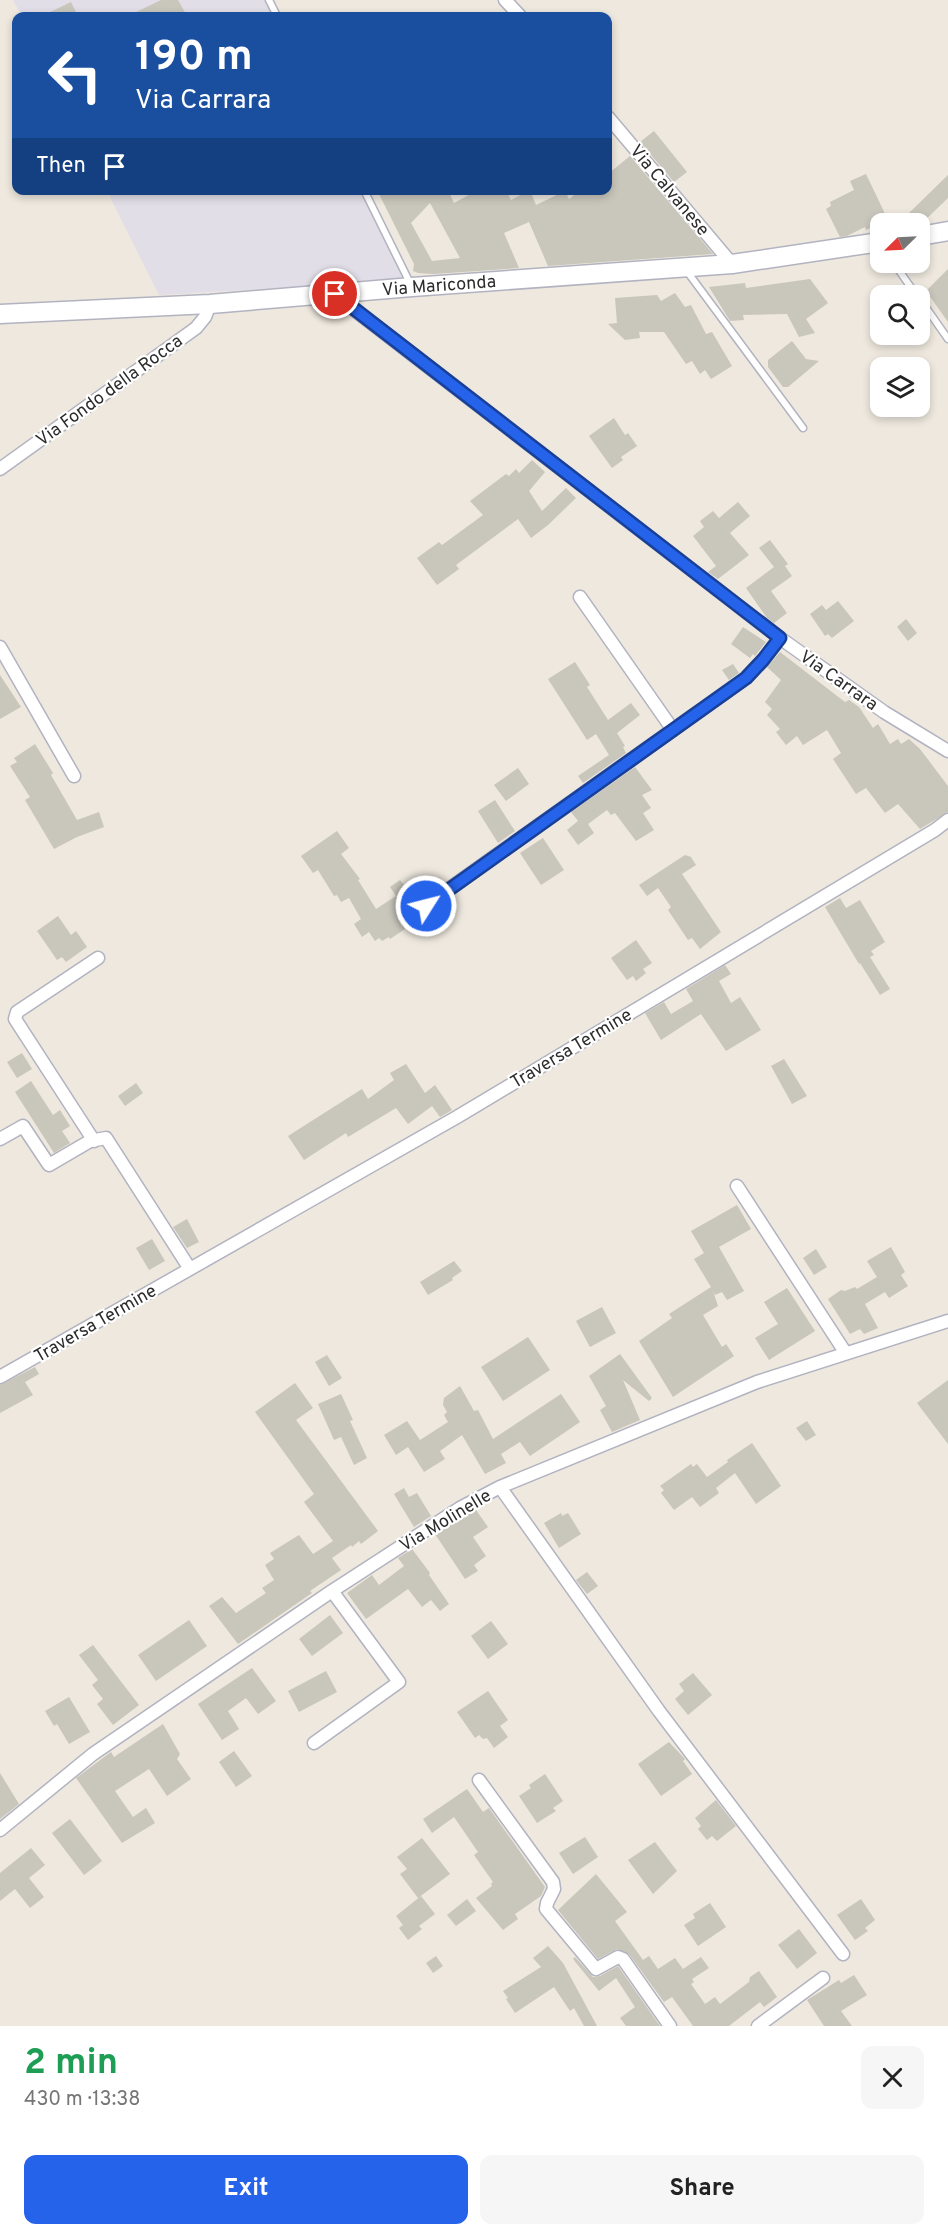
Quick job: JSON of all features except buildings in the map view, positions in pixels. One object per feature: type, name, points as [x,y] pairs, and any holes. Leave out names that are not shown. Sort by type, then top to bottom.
[{"type":"street","points":[[505,0],[516,12]]},
{"type":"street","name":"Via Calvanese","points":[[612,122],[732,264]]},
{"type":"street","points":[[930,234],[948,231]]},
{"type":"street","name":"Via Mariconda","points":[[0,314],[210,304],[412,286],[732,264],[870,244]]},
{"type":"street","name":"Via Carrara","points":[[335,294],[780,638],[884,712],[948,751]]},
{"type":"street","name":"Via Fondo della Rocca","points":[[0,469],[196,328],[205,317],[210,304]]},
{"type":"street","points":[[580,597],[673,730]]},
{"type":"street","points":[[426,906],[746,678],[780,638]]},
{"type":"street","points":[[0,647],[74,776]]},
{"type":"street","name":"Traversa Termine","points":[[0,1377],[458,1117],[935,830],[948,820]]},
{"type":"street","points":[[94,1141],[15,1019],[17,1012],[98,958]]},
{"type":"street","points":[[0,1139],[23,1126],[49,1165],[94,1141],[106,1138],[190,1269]]},
{"type":"street","points":[[737,1185],[845,1352]]},
{"type":"street","name":"Via Molinelle","points":[[0,1830],[93,1754],[332,1591],[460,1508],[500,1487],[757,1382],[845,1352],[948,1321]]},
{"type":"street","points":[[500,1487],[659,1711],[843,1954]]},
{"type":"street","points":[[314,1743],[399,1682],[332,1591]]},
{"type":"street","points":[[479,1780],[553,1882],[554,1889],[546,1909],[596,1968],[618,1957],[623,1959],[670,2026]]},
{"type":"street","points":[[758,2026],[823,1978]]},
{"type":"lane","points":[[366,195],[412,286]]},
{"type":"lane","points":[[684,267],[803,428]]},
{"type":"lane","points":[[930,314],[948,339]]},
{"type":"shaded area","points":[[13,0],[269,0],[275,12],[20,12]]},
{"type":"shaded area","points":[[109,195],[363,195],[405,281],[159,295]]},
{"type":"route","points":[[335,294],[780,638],[746,678],[426,906]]}]
